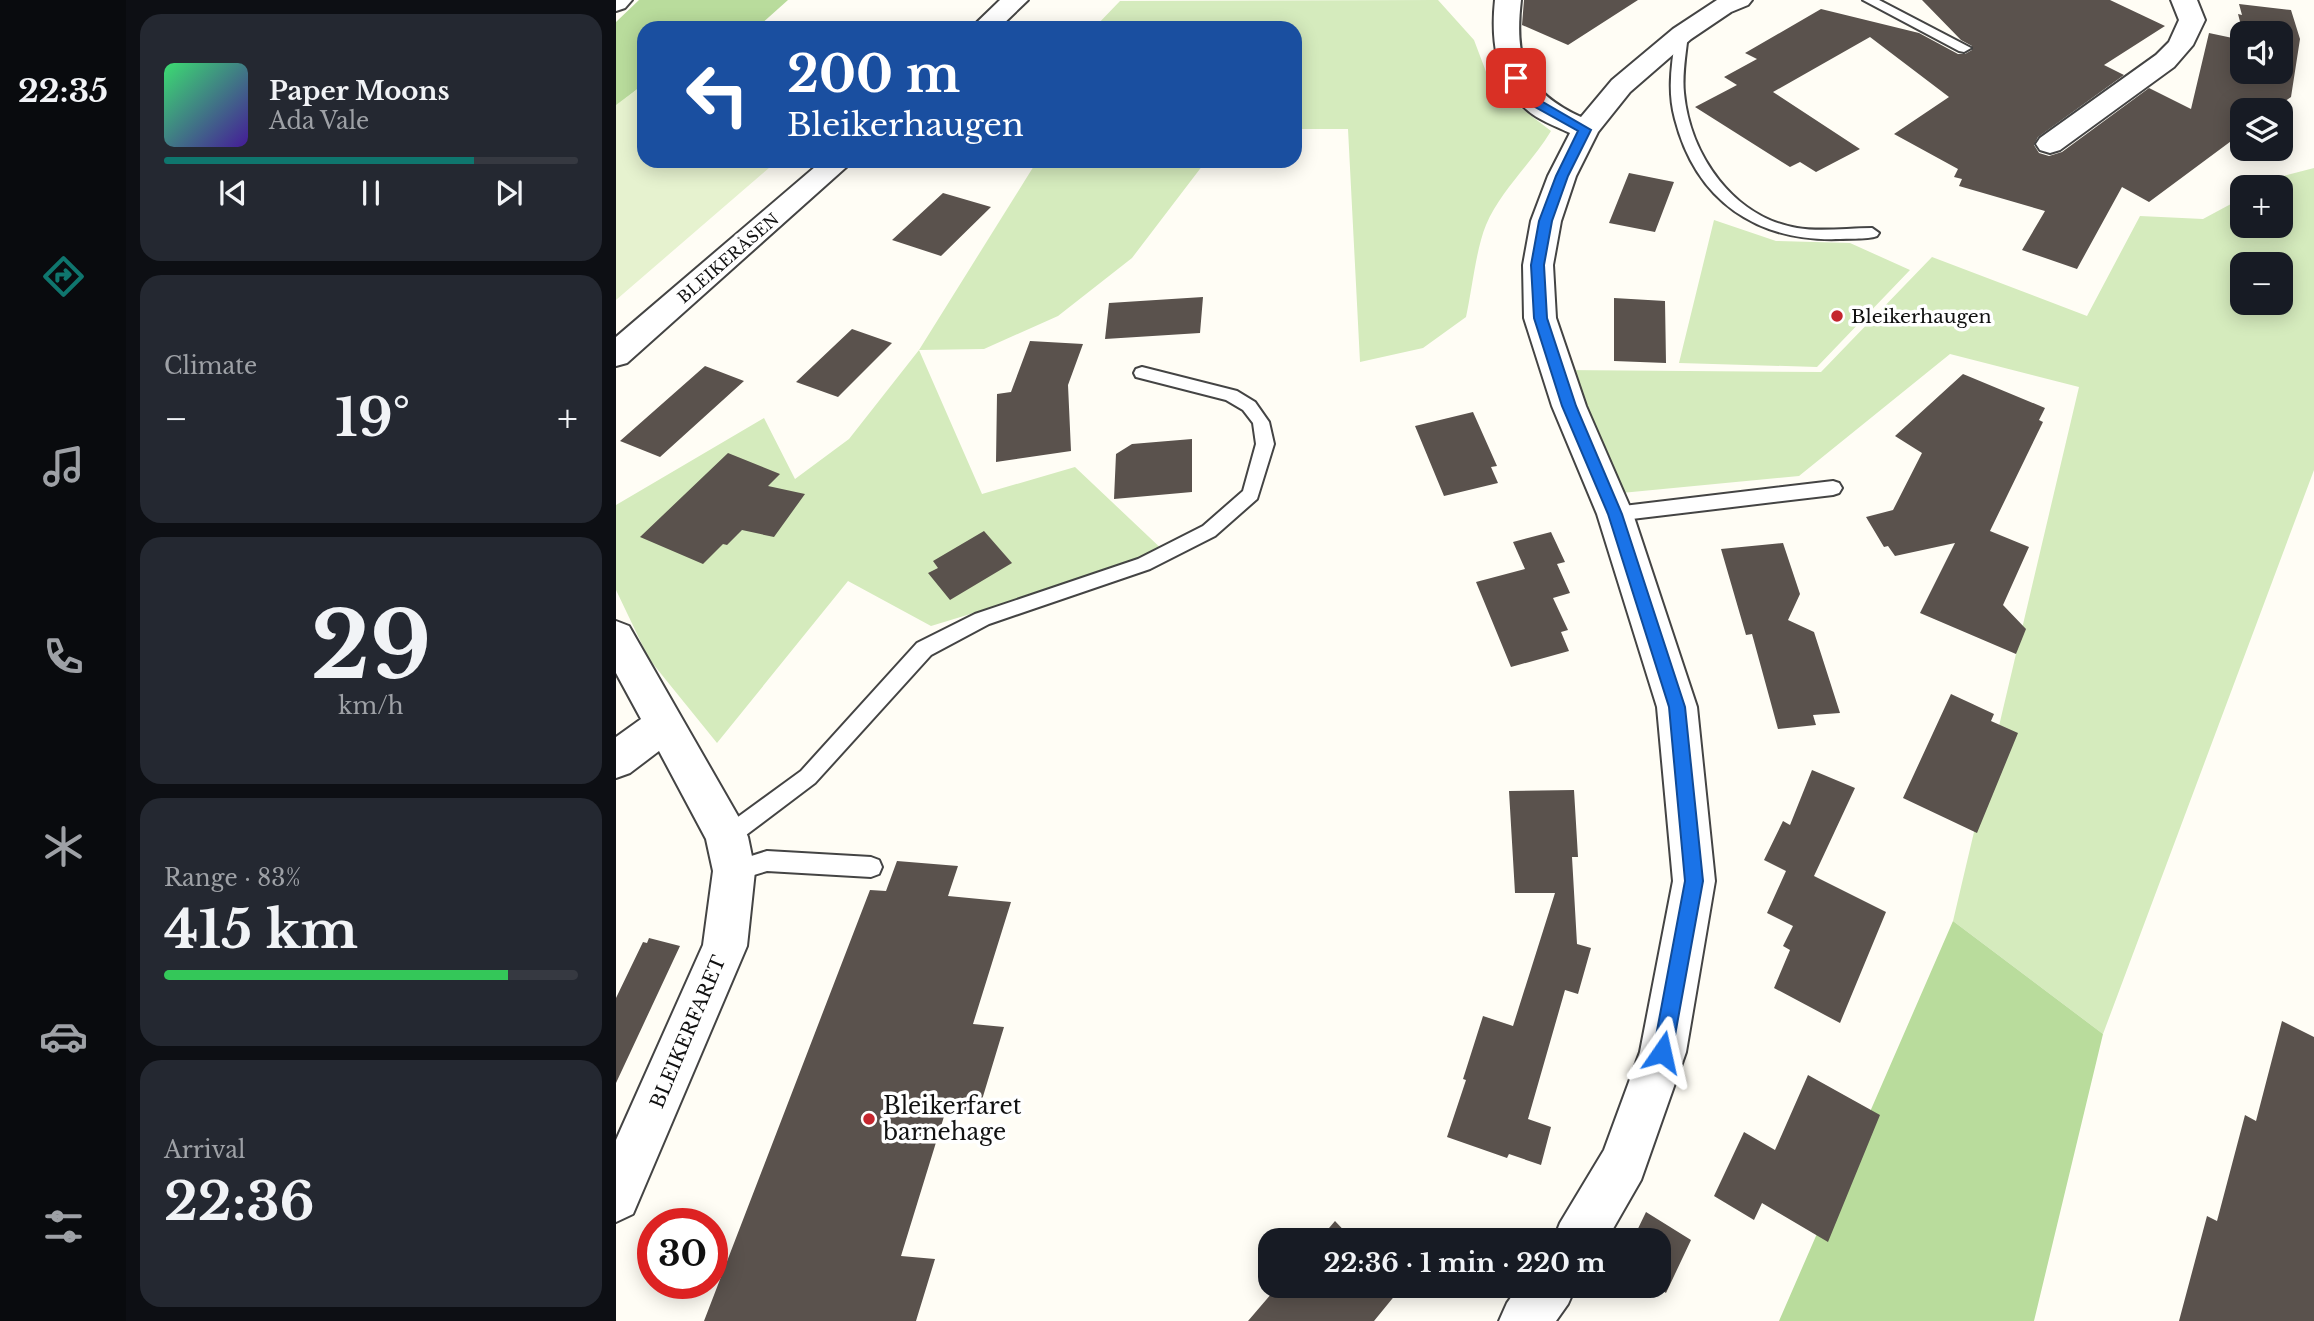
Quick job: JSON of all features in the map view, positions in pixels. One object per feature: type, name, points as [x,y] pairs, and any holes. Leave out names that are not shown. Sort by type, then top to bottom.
[{"type":"street","points":[[992,21],[1015,0]]},
{"type":"street","points":[[1508,0],[1504,23],[1516,78],[1532,100],[1585,130]]},
{"type":"street","points":[[1586,1228],[1624,1163],[1662,1052],[1694,881],[1677,707],[1615,514],[1569,406],[1540,318],[1538,265],[1546,221],[1562,176],[1585,130],[1621,86],[1682,34],[1722,7],[1739,0]]},
{"type":"street","points":[[2050,144],[2165,61],[2180,45],[2192,19],[2184,0]]},
{"type":"street","name":"BLEIKERÅSEN","points":[[616,355],[831,168]]},
{"type":"street","points":[[616,637],[666,724],[731,854]]},
{"type":"street","points":[[616,760],[666,724]]},
{"type":"street","name":"BLEIKERFARET","points":[[616,1197],[725,946],[731,854]]},
{"type":"street","points":[[1525,1321],[1541,1298]]},
{"type":"lane","points":[[1869,0],[1964,48]]},
{"type":"lane","points":[[1682,34],[1677,93],[1693,155],[1713,184],[1739,208],[1771,226],[1797,233],[1872,233]]},
{"type":"lane","points":[[731,854],[808,777],[924,649],[982,618],[1144,564],[1209,531],[1251,494],[1265,444],[1261,422],[1249,405],[1231,395],[1142,373]]},
{"type":"lane","points":[[1615,514],[1833,488]]},
{"type":"lane","points":[[731,854],[767,861],[871,867]]},
{"type":"green space","points":[[639,0],[788,0],[764,21],[637,21],[637,90],[616,106],[616,22]]},
{"type":"green space","points":[[1438,0],[1474,40],[1491,85],[1551,131],[1500,200],[1486,225],[1466,317],[1423,348],[1360,362],[1348,129],[1302,129],[1302,21],[1101,21],[1120,1]]},
{"type":"green space","points":[[637,89],[637,168],[769,168],[616,300],[616,105]]},
{"type":"green space","points":[[1033,168],[1201,168],[1132,258],[1058,316],[984,349],[919,350]]},
{"type":"green space","points":[[2314,168],[2314,470],[2103,1034],[1953,921],[2079,387],[1950,354],[1799,476],[1611,494],[1562,370],[1821,372],[1932,257],[2087,316],[2140,216],[2203,219],[2230,204],[2230,238],[2293,238],[2293,175],[2287,175]]},
{"type":"green space","points":[[1714,220],[1776,241],[1850,243],[1910,270],[1817,367],[1679,363]]},
{"type":"green space","points":[[919,350],[982,494],[1075,467],[1167,554],[931,626],[848,581],[717,743],[649,659],[616,590],[616,505],[764,418],[795,479],[849,439]]},
{"type":"green space","points":[[1953,921],[2103,1034],[2034,1321],[1779,1321]]},
{"type":"building","points":[[1524,0],[1638,0],[1568,45],[1522,25]]},
{"type":"building","points":[[1922,0],[2110,0],[2165,26],[2104,65],[2124,75],[2038,137],[2034,145],[2039,153],[2049,156],[2062,152],[2149,88],[2191,109],[2209,33],[2230,37],[2230,84],[2293,84],[2293,21],[2240,21],[2238,14],[2242,15],[2239,4],[2291,10],[2300,39],[2291,97],[2230,98],[2230,142],[2149,202],[2122,187],[2077,269],[2022,250],[2045,211],[1959,186],[1962,179],[1954,177],[1958,169],[1894,134],[1949,97],[1870,37],[1773,92],[1860,149],[1816,172],[1800,162],[1790,167],[1695,107],[1737,85],[1724,77],[1757,59],[1745,53],[1821,9],[1919,33],[1958,54],[1972,50],[1972,46],[1961,40]]},
{"type":"building","points":[[1629,173],[1674,182],[1655,232],[1609,223]]},
{"type":"building","points":[[943,193],[991,207],[941,256],[892,240]]},
{"type":"building","points":[[1203,297],[1200,333],[1105,339],[1109,303]]},
{"type":"building","points":[[1614,298],[1665,301],[1666,363],[1614,361]]},
{"type":"building","points":[[852,329],[892,343],[838,397],[796,382]]},
{"type":"building","points":[[1030,341],[1083,344],[1068,385],[1071,451],[996,462],[997,394],[1011,392]]},
{"type":"building","points":[[705,366],[744,381],[660,457],[620,441]]},
{"type":"building","points":[[1963,374],[2045,408],[2039,420],[2043,422],[1990,531],[2029,547],[2003,605],[2026,629],[2016,654],[1920,613],[1955,543],[1895,556],[1888,546],[1884,547],[1866,517],[1893,510],[1922,453],[1895,436]]},
{"type":"building","points":[[1473,412],[1497,466],[1491,467],[1498,483],[1444,496],[1415,426]]},
{"type":"building","points":[[1192,439],[1192,492],[1114,499],[1116,454],[1132,444]]},
{"type":"building","points":[[728,453],[780,474],[768,486],[805,494],[774,537],[742,530],[703,564],[640,537]]},
{"type":"building","points":[[984,531],[1012,563],[950,600],[928,573],[938,568],[933,561]]},
{"type":"building","points":[[1551,532],[1565,562],[1557,564],[1570,593],[1553,598],[1568,630],[1561,632],[1569,651],[1511,667],[1476,582],[1525,569],[1513,542]]},
{"type":"building","points":[[1783,543],[1800,594],[1788,620],[1814,632],[1840,713],[1813,715],[1816,725],[1778,729],[1752,634],[1746,635],[1721,549]]},
{"type":"building","points":[[1951,694],[1994,714],[1991,721],[2018,733],[1977,833],[1903,798]]},
{"type":"building","points":[[1812,770],[1855,788],[1814,876],[1886,912],[1840,1023],[1774,988],[1790,950],[1783,946],[1793,926],[1767,913],[1786,871],[1764,860],[1783,821],[1790,825]]},
{"type":"building","points":[[1574,790],[1578,857],[1572,857],[1577,944],[1591,948],[1578,994],[1565,990],[1528,1119],[1551,1127],[1541,1165],[1509,1154],[1507,1158],[1447,1137],[1483,1016],[1513,1026],[1555,893],[1515,893],[1509,791]]},
{"type":"building","points":[[897,861],[958,866],[948,896],[1011,902],[973,1024],[1004,1027],[978,1113],[946,1110],[901,1256],[935,1259],[916,1321],[704,1321],[712,1299],[728,1299],[728,1259],[870,890],[886,891]]},
{"type":"building","points":[[649,938],[680,946],[616,1083],[616,998],[643,942],[647,943]]},
{"type":"building","points":[[2282,1021],[2314,1037],[2314,1321],[2179,1321],[2207,1216],[2217,1221],[2245,1115],[2256,1121]]},
{"type":"building","points":[[1808,1075],[1880,1115],[1828,1242],[1762,1203],[1754,1220],[1714,1196],[1744,1132],[1775,1150]]},
{"type":"building","points":[[1646,1212],[1691,1240],[1671,1282],[1671,1228],[1638,1228]]},
{"type":"building","points":[[1335,1221],[1342,1228],[1329,1228]]},
{"type":"building","points":[[1268,1298],[1393,1298],[1374,1321],[1248,1321]]},
{"type":"place","name":"Bleikerhaugen","points":[[1837,316]]},
{"type":"place","name":"Bleikerfaret barnehage","points":[[869,1119]]},
{"type":"route","points":[[1516,78],[1532,100],[1585,130],[1562,176],[1546,221],[1538,265],[1540,318],[1569,406],[1615,514],[1677,707],[1694,881],[1662,1052]]}]
